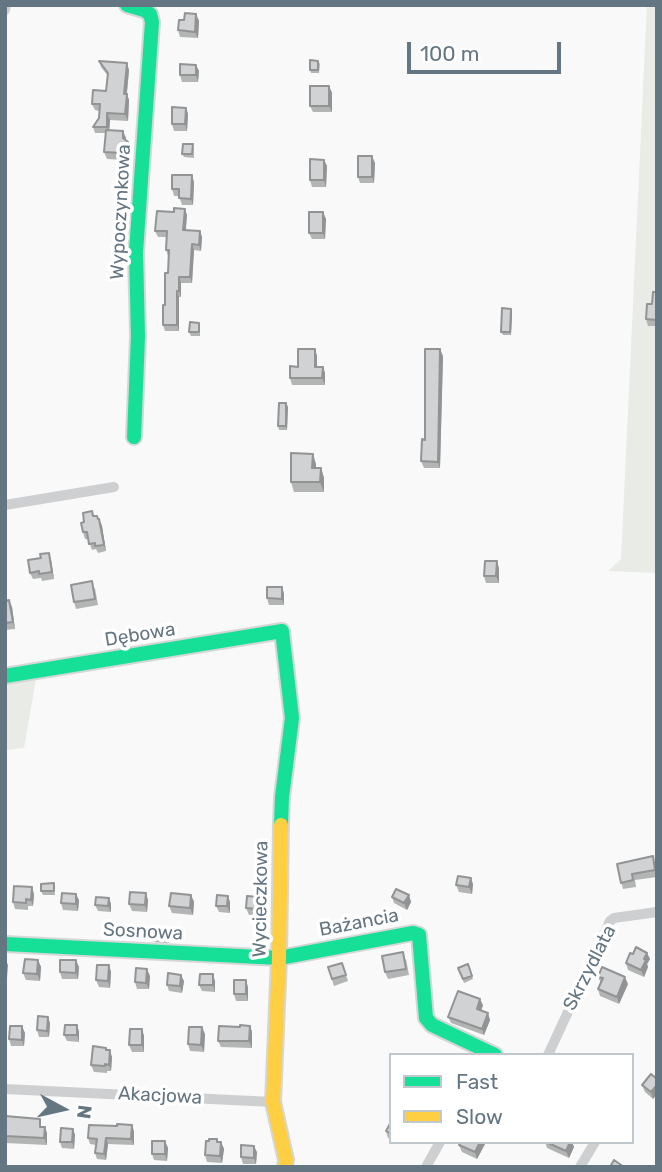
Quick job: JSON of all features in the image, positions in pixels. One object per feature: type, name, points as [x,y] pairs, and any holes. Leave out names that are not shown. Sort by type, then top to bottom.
[{"type":"street","name":"Wypoczynkowa","points":[[127,5],[150,14],[152,22],[136,252],[138,336],[134,437]]},
{"type":"street","points":[[5,505],[114,487]]},
{"type":"street","name":"Dębowa","points":[[5,676],[282,631]]},
{"type":"street","name":"Wycieczkowa","points":[[282,631],[292,719],[282,797],[273,1101],[288,1165]]},
{"type":"street","name":"Skrzydlata","points":[[549,1053],[610,921],[614,918],[657,912]]},
{"type":"street","name":"Bażancia","points":[[279,958],[413,933],[419,935],[426,1018],[432,1025],[487,1053]]},
{"type":"street","name":"Sosnowa","points":[[5,944],[279,958]]},
{"type":"street","name":"Akacjowa","points":[[5,1089],[273,1101]]},
{"type":"street","points":[[426,1167],[439,1144]]},
{"type":"street","points":[[580,1167],[594,1144]]},
{"type":"shaded area","points":[[647,5],[657,5],[657,573],[608,571],[621,559]]},
{"type":"shaded area","points":[[36,679],[24,748],[5,750],[5,684]]},
{"type":"building","points":[[185,13],[196,14],[195,32],[178,30],[179,20],[184,20]]},
{"type":"building","points":[[310,60],[318,61],[318,70],[310,70]]},
{"type":"building","points":[[99,61],[127,63],[125,114],[107,113],[107,127],[93,127],[99,118],[100,104],[92,104],[93,90],[106,91],[108,73]]},
{"type":"building","points":[[180,64],[196,65],[196,75],[180,75]]},
{"type":"building","points":[[310,86],[329,86],[329,106],[310,106]]},
{"type":"building","points":[[172,107],[186,108],[185,124],[172,124]]},
{"type":"building","points":[[106,130],[123,131],[123,138],[128,142],[123,146],[122,153],[104,152]]},
{"type":"building","points":[[183,144],[193,144],[192,154],[182,154]]},
{"type":"building","points":[[358,156],[372,156],[372,177],[358,177]]},
{"type":"building","points":[[310,159],[324,160],[324,180],[310,180]]},
{"type":"building","points":[[172,175],[192,175],[191,199],[179,198],[179,189],[172,189]]},
{"type":"building","points":[[174,208],[185,209],[183,230],[200,231],[199,245],[192,244],[190,277],[179,277],[177,325],[163,325],[165,273],[168,273],[169,250],[166,250],[167,231],[155,231],[157,211],[174,212]]},
{"type":"building","points":[[309,212],[323,212],[323,233],[309,233]]},
{"type":"building","points":[[653,292],[657,292],[657,320],[646,319],[647,304],[652,304]]},
{"type":"building","points":[[502,308],[511,309],[510,332],[501,332]]},
{"type":"building","points":[[190,322],[199,323],[199,332],[189,332]]},
{"type":"building","points":[[298,349],[315,349],[315,367],[323,367],[322,378],[290,378],[290,366],[298,367]]},
{"type":"building","points":[[425,349],[440,349],[438,462],[421,461],[422,439],[425,440]]},
{"type":"building","points":[[279,403],[286,403],[286,426],[278,426]]},
{"type":"building","points":[[291,453],[313,454],[312,468],[321,468],[320,482],[291,482]]},
{"type":"building","points":[[92,511],[93,516],[99,519],[104,545],[89,544],[87,532],[83,532],[83,513]]},
{"type":"building","points":[[49,553],[52,572],[30,573],[28,560],[41,558],[40,554]]},
{"type":"building","points":[[485,561],[497,561],[496,576],[484,576]]},
{"type":"building","points":[[92,581],[95,599],[74,602],[71,585]]},
{"type":"building","points":[[267,587],[282,587],[282,599],[267,598]]},
{"type":"building","points":[[9,600],[13,622],[5,623],[5,601]]},
{"type":"building","points":[[653,856],[655,870],[632,874],[633,880],[621,883],[617,864]]},
{"type":"building","points":[[458,876],[471,878],[469,887],[456,885]]},
{"type":"building","points":[[54,883],[54,891],[41,891],[41,884]]},
{"type":"building","points":[[14,886],[32,887],[31,900],[26,899],[26,903],[13,902]]},
{"type":"building","points":[[396,889],[409,895],[404,903],[392,897]]},
{"type":"building","points":[[130,892],[146,893],[145,905],[129,904]]},
{"type":"building","points":[[62,893],[76,894],[76,904],[61,903]]},
{"type":"building","points":[[171,893],[191,895],[190,908],[169,906]]},
{"type":"building","points":[[217,895],[228,896],[227,906],[216,906]]},
{"type":"building","points":[[247,896],[259,897],[258,909],[246,908]]},
{"type":"building","points":[[96,897],[109,898],[108,906],[95,905]]},
{"type":"building","points":[[150,929],[167,930],[166,936],[149,935]]},
{"type":"building","points":[[636,947],[647,953],[641,970],[626,963]]},
{"type":"building","points":[[403,952],[406,969],[385,972],[382,956]]},
{"type":"building","points":[[25,959],[38,960],[37,974],[23,973]]},
{"type":"building","points":[[60,960],[76,960],[76,973],[60,972]]},
{"type":"building","points":[[342,963],[346,975],[332,979],[328,967]]},
{"type":"building","points":[[468,964],[472,976],[463,979],[458,968]]},
{"type":"building","points":[[97,965],[109,965],[108,981],[96,980]]},
{"type":"building","points":[[602,967],[625,977],[617,997],[598,989],[603,978],[598,977]]},
{"type":"building","points":[[136,968],[147,969],[146,983],[135,982]]},
{"type":"building","points":[[168,973],[181,975],[180,986],[167,985]]},
{"type":"building","points":[[200,974],[213,974],[213,985],[199,985]]},
{"type":"building","points":[[234,980],[246,980],[246,994],[234,994]]},
{"type":"building","points":[[458,991],[480,999],[477,1009],[488,1013],[482,1029],[448,1017]]},
{"type":"building","points":[[38,1016],[48,1017],[47,1031],[37,1030]]},
{"type":"building","points":[[65,1025],[77,1025],[77,1035],[64,1035]]},
{"type":"building","points":[[10,1026],[22,1026],[22,1040],[9,1039]]},
{"type":"building","points":[[219,1026],[250,1026],[249,1041],[218,1041]]},
{"type":"building","points":[[189,1027],[202,1027],[201,1045],[188,1044]]},
{"type":"building","points":[[130,1029],[142,1029],[142,1045],[129,1045]]},
{"type":"building","points":[[93,1046],[110,1050],[109,1065],[91,1065]]},
{"type":"building","points":[[651,1074],[657,1079],[657,1085],[651,1092],[642,1085]]},
{"type":"building","points":[[5,1116],[40,1119],[40,1127],[45,1127],[44,1138],[5,1136]]},
{"type":"building","points":[[89,1125],[132,1125],[131,1139],[106,1138],[104,1154],[95,1153],[97,1139],[88,1138]]},
{"type":"building","points":[[61,1128],[73,1129],[72,1142],[60,1142]]},
{"type":"building","points":[[209,1139],[221,1142],[220,1156],[205,1155],[206,1141]]},
{"type":"building","points":[[152,1141],[165,1141],[165,1154],[152,1154]]},
{"type":"building","points":[[460,1144],[479,1144],[475,1152]]},
{"type":"building","points":[[550,1144],[569,1144],[566,1151]]},
{"type":"building","points":[[241,1145],[254,1146],[254,1158],[241,1157]]},
{"type":"building","points":[[614,1160],[624,1167],[610,1167]]},
{"type":"traffic: fast","points":[[127,5],[150,14],[152,22],[136,252],[138,336],[134,437]]},
{"type":"traffic: fast","points":[[5,676],[282,631],[292,718],[281,825]]},
{"type":"traffic: fast","points":[[5,944],[279,958],[413,933],[419,935],[426,1018],[432,1025],[491,1053]]},
{"type":"traffic: slow","points":[[281,825],[273,1102],[286,1160],[285,1167]]}]
